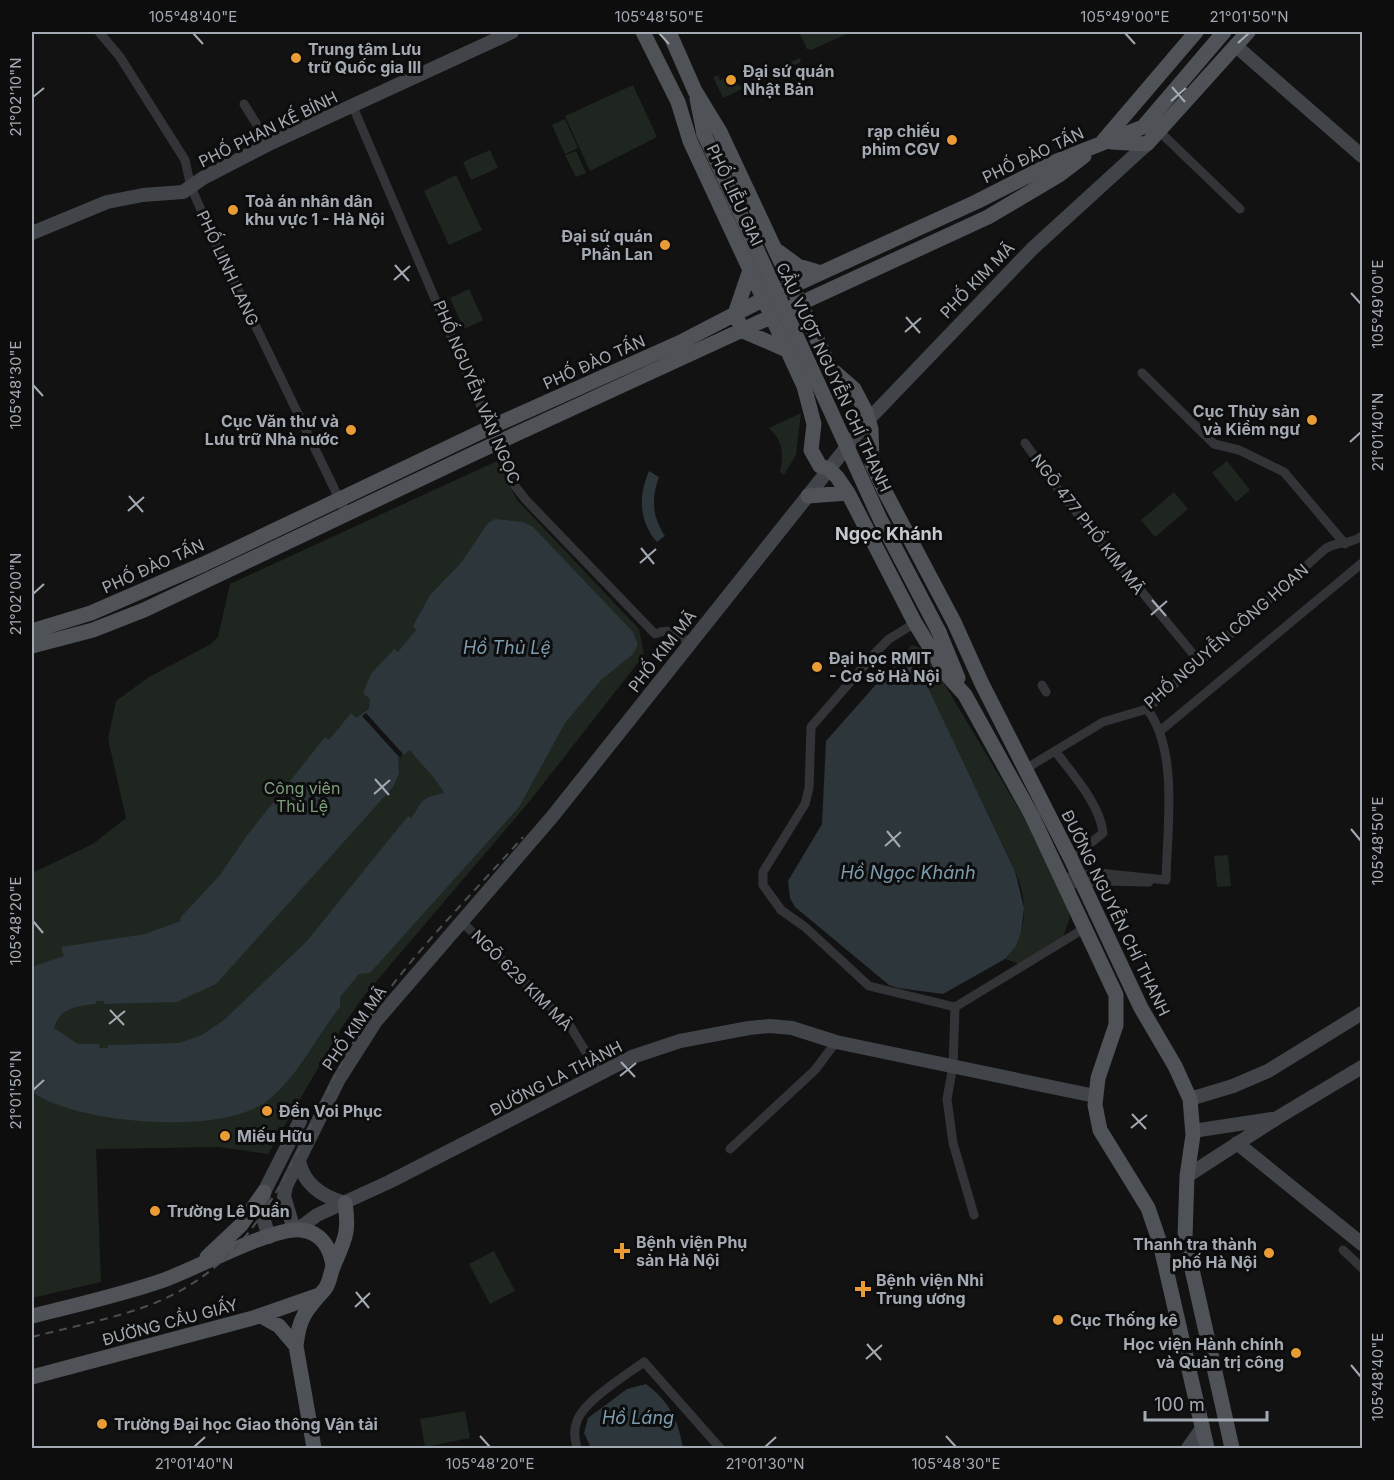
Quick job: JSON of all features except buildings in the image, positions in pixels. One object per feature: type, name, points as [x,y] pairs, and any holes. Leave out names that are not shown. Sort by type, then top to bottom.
[{"type":"main road","name":"PHỐ PHAN KẾ BÍNH","points":[[32,233],[107,202],[143,195],[179,194],[269,144],[512,32]]},
{"type":"main road","name":"PHỐ LIỄU GIAI","points":[[644,32],[678,102],[690,141],[804,386],[814,424],[811,450],[820,466],[829,469]]},
{"type":"main road","name":"PHỐ LIỄU GIAI","points":[[669,32],[695,91],[712,115],[766,230],[799,283],[807,301]]},
{"type":"main road","points":[[1102,142],[1196,32]]},
{"type":"main road","points":[[1102,142],[1143,127],[1224,32]]},
{"type":"main road","name":"PHỐ KIM MÃ","points":[[286,1233],[284,1196],[290,1175],[339,1079],[357,1049],[395,998],[552,817],[869,419],[1032,249],[1160,132],[1248,32]]},
{"type":"main road","points":[[1236,46],[1362,156]]},
{"type":"main road","name":"CẦU VƯỢT NGUYỄN CHÍ THANH","points":[[695,91],[704,134],[880,519],[939,632],[965,695]]},
{"type":"main road","name":"CẦU VƯỢT NGUYỄN CHÍ THANH","points":[[678,102],[704,134]]},
{"type":"main road","points":[[1102,142],[1147,144]]},
{"type":"main road","name":"PHỐ ĐÀO TẤN","points":[[32,646],[93,630],[144,610],[489,428],[688,339],[764,299],[1102,142]]},
{"type":"main road","name":"PHỐ ĐÀO TẤN","points":[[32,631],[83,616],[133,596],[496,444],[562,414],[988,217],[1059,175],[1102,142]]},
{"type":"main road","points":[[738,243],[755,243],[766,230]]},
{"type":"main road","points":[[776,249],[798,266],[821,273]]},
{"type":"main road","points":[[750,270],[735,314],[743,331],[787,350]]},
{"type":"main road","points":[[807,301],[831,369],[855,390],[869,419]]},
{"type":"main road","points":[[804,386],[815,387],[822,383],[831,369]]},
{"type":"main road","points":[[555,399],[562,414]]},
{"type":"main road","name":"ĐƯỜNG NGUYỄN CHÍ THANH","points":[[869,419],[872,464],[882,488],[954,622],[982,684],[1071,859],[1132,988],[1190,1099],[1193,1131],[1187,1176],[1186,1242],[1232,1449]]},
{"type":"main road","name":"ĐƯỜNG NGUYỄN CHÍ THANH","points":[[829,469],[848,493],[915,623],[947,675],[965,695],[1032,816],[1116,995],[1116,1024],[1098,1078],[1095,1096],[1100,1130],[1148,1208],[1161,1248],[1207,1449]]},
{"type":"main road","points":[[856,507],[858,496],[868,485],[882,488]]},
{"type":"main road","points":[[808,496],[848,493]]},
{"type":"main road","name":"CẦU VƯỢT NGUYỄN CHÍ THANH","points":[[939,632],[982,684]]},
{"type":"main road","points":[[1116,995],[1132,988]]},
{"type":"main road","points":[[1190,1099],[1233,1086],[1268,1071],[1362,1013]]},
{"type":"main road","name":"ĐƯỜNG LA THÀNH","points":[[286,1233],[316,1215],[345,1203],[598,1072],[632,1057],[680,1041],[749,1028],[770,1026],[792,1028],[836,1042],[1095,1096]]},
{"type":"main road","points":[[1187,1176],[1362,1067]]},
{"type":"main road","points":[[1193,1131],[1277,1118]]},
{"type":"main road","points":[[190,1271],[230,1236],[264,1192],[300,1121]]},
{"type":"main road","points":[[1238,1143],[1362,1244]]},
{"type":"main road","points":[[287,1146],[300,1158],[302,1174],[316,1191],[345,1203],[345,1241],[325,1289],[316,1296],[301,1318],[296,1346],[315,1449]]},
{"type":"main road","points":[[264,1192],[262,1214],[286,1233]]},
{"type":"main road","points":[[32,1316],[130,1291],[190,1271],[286,1233],[319,1237],[332,1256],[333,1267]]},
{"type":"main road","points":[[1161,1248],[1186,1242]]},
{"type":"main road","name":"ĐƯỜNG CẦU GIẤY","points":[[32,1377],[261,1316],[316,1296]]},
{"type":"main road","points":[[261,1316],[279,1326],[296,1346]]},
{"type":"main road","points":[[1188,1449],[1203,1427]]},
{"type":"street","name":"PHỐ LINH LANG","points":[[99,32],[120,57],[179,148],[189,169],[191,187],[225,263],[343,507]]},
{"type":"street","points":[[243,104],[269,144]]},
{"type":"street","name":"PHỐ NGUYỄN VĂN NGỌC","points":[[353,107],[425,270],[515,486],[655,634],[664,630],[673,631],[691,644]]},
{"type":"street","points":[[1160,132],[1240,208]]},
{"type":"street","points":[[1142,373],[1214,444],[1239,450],[1284,471],[1345,544]]},
{"type":"street","name":"NGÕ 477 PHỐ KIM MÃ","points":[[1025,443],[1198,660]]},
{"type":"street","name":"PHỐ NGUYỄN CÔNG HOAN","points":[[1025,771],[1112,718],[1147,709],[1198,660],[1325,549],[1362,537]]},
{"type":"street","name":"PHỐ NGUYỄN CÔNG HOAN","points":[[1160,731],[1362,563]]},
{"type":"street","points":[[915,623],[890,639],[877,651],[811,727],[809,788],[805,804],[764,872],[763,885],[781,910],[805,927],[869,986],[955,1007],[1085,928]]},
{"type":"street","points":[[1064,882],[1080,879],[1166,880],[1168,772],[1160,731],[1147,709]]},
{"type":"street","points":[[1056,752],[1078,781],[1102,823],[1103,833],[1071,859]]},
{"type":"street","name":"NGÕ 629 KIM MÃ","points":[[461,921],[570,1026],[598,1072]]},
{"type":"street","points":[[955,1007],[953,1066],[947,1099],[953,1143],[974,1215]]},
{"type":"street","points":[[730,1149],[815,1070],[836,1042]]},
{"type":"street","points":[[1343,1250],[1362,1268]]},
{"type":"street","points":[[577,1449],[574,1435],[577,1419],[597,1398],[644,1362],[720,1449]]},
{"type":"green space","points":[[799,32],[851,32],[811,50],[807,49]]},
{"type":"green space","points":[[800,58],[801,62],[723,98],[713,77],[718,75],[720,80],[731,76],[739,86]]},
{"type":"green space","points":[[633,85],[657,137],[590,171],[565,116]]},
{"type":"green space","points":[[565,119],[578,148],[565,154],[552,125]]},
{"type":"green space","points":[[490,150],[498,168],[471,180],[463,162]]},
{"type":"green space","points":[[576,151],[586,173],[576,177],[565,155]]},
{"type":"green space","points":[[456,175],[482,230],[449,245],[424,191]]},
{"type":"green space","points":[[469,289],[483,320],[464,329],[450,298]]},
{"type":"green space","points":[[801,413],[796,455],[784,475],[780,472],[782,454],[780,443],[769,428]]},
{"type":"green space","name":"Công viên Thủ Lệ","points":[[497,461],[517,500],[639,629],[644,655],[529,802],[363,997],[342,1027],[268,1154],[219,1147],[96,1149],[101,1282],[32,1298],[32,873],[93,844],[126,818],[108,739],[116,701],[149,677],[211,644],[218,637],[230,584]]},
{"type":"green space","points":[[1227,461],[1250,490],[1236,502],[1212,473]]},
{"type":"green space","points":[[1174,492],[1188,509],[1155,537],[1141,520]]},
{"type":"green space","points":[[912,645],[922,649],[929,658],[1026,821],[1066,901],[1070,917],[1061,943],[1026,966],[1005,959],[1017,942],[1023,923],[1024,909],[1019,880],[976,790],[930,703],[905,659],[897,661]]},
{"type":"green space","points":[[1228,855],[1231,886],[1217,887],[1214,856]]},
{"type":"green space","points":[[494,1251],[515,1291],[490,1304],[469,1264]]},
{"type":"green space","points":[[465,1411],[470,1438],[425,1447],[420,1419]]},
{"type":"water","points":[[649,471],[659,477],[654,507],[657,521],[665,536],[657,542],[647,526],[642,508],[643,489]]},
{"type":"water","name":"Hồ Thủ Lệ","points":[[495,519],[523,522],[533,527],[633,632],[638,645],[633,654],[601,680],[565,723],[519,807],[370,973],[359,974],[340,997],[340,1007],[297,1069],[267,1101],[246,1112],[217,1119],[149,1122],[81,1112],[53,1103],[32,1092],[32,967],[64,956],[61,947],[145,934],[181,921],[180,918],[220,875],[248,834],[325,737],[329,740],[351,713],[356,718],[369,709],[370,699],[363,693],[371,674],[394,649],[398,652],[416,630],[413,626],[430,595],[461,563],[488,523]],"holes":[[[410,750],[444,793],[425,799],[411,818],[408,816],[307,941],[224,1020],[202,1035],[179,1043],[108,1045],[108,1048],[100,1048],[99,1044],[78,1044],[54,1028],[56,1021],[64,1012],[76,1007],[96,1004],[96,1001],[104,1001],[104,1004],[177,1002],[216,984],[393,787],[399,773],[398,759]]]},
{"type":"water","name":"Hồ Ngọc Khánh","points":[[905,659],[917,665],[1015,871],[1024,908],[1021,932],[1016,946],[1005,959],[943,994],[889,985],[795,907],[790,898],[788,881],[822,824],[826,741],[897,661]]},
{"type":"water","name":"Hồ Láng","points":[[646,1384],[672,1412],[683,1448],[591,1448],[584,1433],[588,1418],[627,1389]]},
{"type":"pier","points":[[366,713],[403,754],[400,758],[362,716]]},
{"type":"railway","points":[[32,1337],[106,1319],[150,1305],[193,1283],[228,1255],[256,1223],[279,1187],[339,1068],[380,1002],[418,953],[523,837]]},
{"type":"place","name":"Trung tâm Lưu trữ Quốc gia III","points":[[296,58]]},
{"type":"place","name":"Đại sứ quán Nhật Bản","points":[[731,80]]},
{"type":"place","name":"rạp chiếu phim CGV","points":[[952,140]]},
{"type":"place","name":"Toà án nhân dân khu vực 1 - Hà Nội","points":[[233,210]]},
{"type":"place","name":"Đại sứ quán Phần Lan","points":[[665,245]]},
{"type":"place","name":"Cục Thủy sản và Kiểm ngư","points":[[1312,420]]},
{"type":"place","name":"Cục Văn thư và Lưu trữ Nhà nước","points":[[351,430]]},
{"type":"place","name":"Đại học RMIT - Cơ sở Hà Nội","points":[[817,667]]},
{"type":"place","name":"Đền Voi Phục","points":[[267,1111]]},
{"type":"place","name":"Miếu Hữu","points":[[225,1136]]},
{"type":"place","name":"Trường Lê Duẩn","points":[[155,1211]]},
{"type":"place","name":"Bệnh viện Phụ sản Hà Nội","points":[[622,1251]]},
{"type":"place","name":"Thanh tra thành phố Hà Nội","points":[[1269,1253]]},
{"type":"place","name":"Bệnh viện Nhi Trung ương","points":[[863,1289]]},
{"type":"place","name":"Cục Thống kê","points":[[1058,1320]]},
{"type":"place","name":"Học viện Hành chính và Quản trị công","points":[[1296,1353]]},
{"type":"place","name":"Trường Đại học Giao thông Vận tải","points":[[102,1424]]},
{"type":"district","name":"Ngọc Khánh","points":[[889,534]]}]
